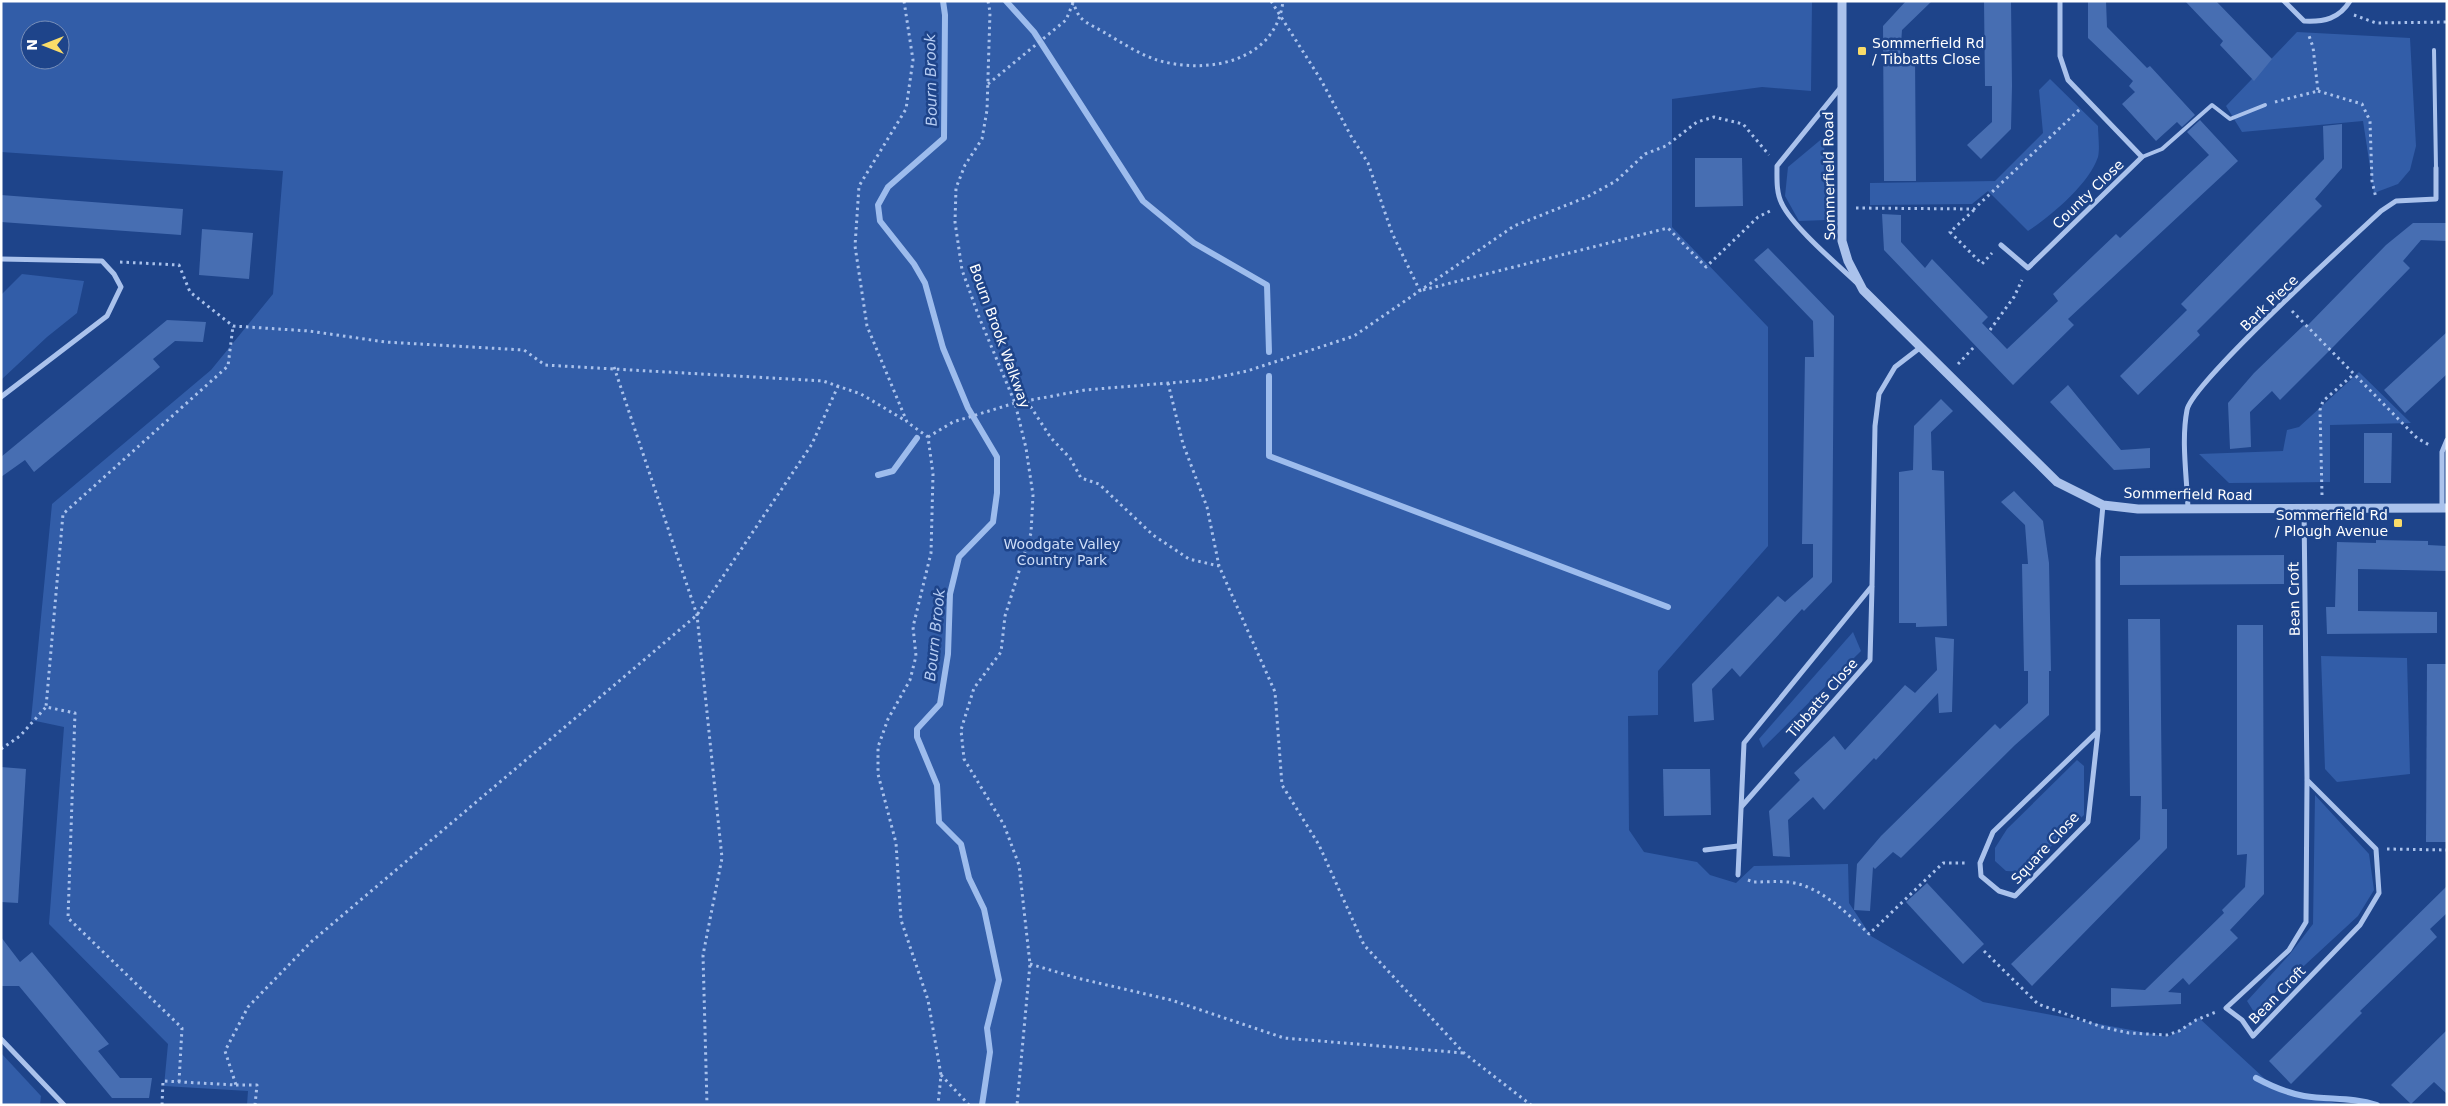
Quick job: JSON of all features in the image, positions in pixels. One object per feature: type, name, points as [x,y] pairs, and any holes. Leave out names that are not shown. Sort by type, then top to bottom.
[{"type":"street","name":"Sommerfield Road","points":[[1842,1],[1842,242],[1848,261],[1863,290]]},
{"type":"street","name":"County Close","points":[[2028,268],[2142,157],[2068,80],[2060,56],[2060,1]]},
{"type":"street","points":[[2284,1],[2304,21],[2323,22],[2344,11],[2350,1]]},
{"type":"street","name":"Sommerfield Road","points":[[1842,87],[1777,166],[1778,189],[1782,205],[1795,223],[2057,482],[2103,505],[2138,509],[2444,508]]},
{"type":"street","name":"Bark Piece","points":[[2188,509],[2187,408],[2215,371],[2381,211],[2396,200],[2436,199],[2436,168]]},
{"type":"street","points":[[2001,245],[2028,268]]},
{"type":"street","points":[[1,259],[102,261],[114,274],[120,287],[107,316],[1,397]]},
{"type":"street","name":"Tibbatts Close","points":[[1742,806],[1870,660],[1875,426],[1879,394],[1895,367],[1921,347]]},
{"type":"street","points":[[2444,508],[2442,452],[2447,440]]},
{"type":"street","name":"Square Close","points":[[1980,863],[1981,876],[1999,891],[2015,896],[2088,822],[2098,731],[2098,560],[2103,505]]},
{"type":"street","name":"Bean Croft","points":[[2304,508],[2307,780],[2306,922],[2289,950],[2226,1008],[2242,1020],[2253,1036],[2360,925],[2379,893],[2376,849]]},
{"type":"street","points":[[1738,875],[1744,743],[1872,586]]},
{"type":"street","points":[[1980,863],[1993,832],[2098,731]]},
{"type":"street","points":[[2307,780],[2376,849]]},
{"type":"street","points":[[1704,850],[1738,846]]},
{"type":"street","points":[[1,1039],[64,1105]]},
{"type":"lane","points":[[2434,50],[2436,168]]},
{"type":"lane","points":[[2142,157],[2162,149],[2212,105],[2230,119],[2264,105]]},
{"type":"path","points":[[904,1],[913,60],[906,109],[859,186],[855,246],[867,326],[907,422]]},
{"type":"path","name":"Bourn Brook Walkway","points":[[988,1],[990,12],[988,84],[982,139],[966,165],[956,188],[955,222],[962,270],[979,317],[1015,402],[1026,448],[1033,495],[1031,533],[1005,616],[1001,652],[974,688],[960,730],[964,759],[1004,825],[1019,865],[1030,964],[1016,1105]]},
{"type":"path","points":[[1271,1],[1321,80],[1368,163],[1392,233],[1420,291]]},
{"type":"path","points":[[1073,2],[1081,18],[1115,39],[1156,60],[1186,66],[1221,65],[1251,54],[1278,26],[1283,1]]},
{"type":"path","points":[[988,84],[1066,20],[1073,2]]},
{"type":"path","points":[[2344,11],[2376,23],[2447,22]]},
{"type":"path","points":[[2304,21],[2313,47],[2318,91]]},
{"type":"path","points":[[2264,105],[2318,91],[2362,104],[2370,121],[2372,181],[2381,211]]},
{"type":"path","points":[[2001,245],[1982,264],[1950,232],[2088,102]]},
{"type":"path","points":[[928,437],[953,422],[1015,402],[1085,390],[1205,380],[1247,371],[1354,336],[1514,226],[1587,197],[1616,181],[1645,154],[1666,146],[1697,122],[1714,118],[1743,124],[1777,166]]},
{"type":"path","points":[[1420,291],[1668,228],[1706,267],[1758,217],[1782,205]]},
{"type":"path","points":[[1842,208],[1974,210]]},
{"type":"path","points":[[102,261],[179,266],[190,292],[233,326],[308,331],[385,342],[524,350],[545,365],[614,367],[823,381],[861,394],[928,437],[933,474],[930,553],[913,627],[916,656],[910,680],[888,719],[878,747],[878,774],[896,843],[901,920],[928,1000],[940,1075],[938,1105]]},
{"type":"path","points":[[1990,330],[2014,297],[2028,268]]},
{"type":"path","points":[[2285,304],[2417,438],[2442,452]]},
{"type":"path","points":[[1,749],[20,736],[46,706],[63,514],[228,366],[233,326]]},
{"type":"path","points":[[1948,374],[1974,346]]},
{"type":"path","points":[[614,367],[697,616],[722,858],[703,955],[707,1105]]},
{"type":"path","points":[[2323,508],[2320,410],[2323,401],[2354,374]]},
{"type":"path","points":[[1168,383],[1183,444],[1207,507],[1219,566],[1276,692],[1282,785],[1319,844],[1364,945],[1464,1053],[1530,1105]]},
{"type":"path","points":[[236,1085],[225,1051],[248,1007],[311,942],[697,616],[812,444],[838,386]]},
{"type":"path","points":[[1027,401],[1051,438],[1070,458],[1081,478],[1099,484],[1154,535],[1189,560],[1219,566]]},
{"type":"path","points":[[46,706],[75,713],[68,918],[182,1028],[179,1082]]},
{"type":"path","points":[[2376,849],[2447,850]]},
{"type":"path","points":[[1738,875],[1753,882],[1789,882],[1815,890],[1850,916],[1869,934],[1943,863],[1980,863]]},
{"type":"path","points":[[1984,951],[2038,1004],[2102,1027],[2129,1033],[2167,1034],[2179,1031],[2196,1020],[2226,1008]]},
{"type":"path","points":[[1030,964],[1078,978],[1171,1000],[1284,1038],[1464,1053]]},
{"type":"path","points":[[940,1075],[969,1105]]},
{"type":"path","points":[[162,1105],[163,1081],[257,1085],[255,1105]]},
{"type":"green space","name":"Woodgate Valley Country Park","points":[[1,1],[1812,1],[1811,91],[1762,87],[1672,99],[1672,227],[1768,327],[1768,546],[1658,671],[1658,715],[1628,716],[1629,830],[1644,852],[1697,862],[1710,875],[1736,883],[1754,866],[1848,864],[1849,903],[1871,936],[1983,1002],[2168,1037],[2199,1018],[2278,1091],[2346,1105],[247,1105],[248,1091],[164,1086],[168,1044],[49,924],[64,727],[31,720],[52,504],[211,370],[273,294],[283,171],[1,152]]},
{"type":"green space","points":[[2297,32],[2410,38],[2416,146],[2410,170],[2398,184],[2374,193],[2363,121],[2242,132],[2226,106]]},
{"type":"green space","points":[[2050,79],[2098,126],[2099,153],[2093,167],[2078,188],[2037,225],[2028,231],[1988,191],[1972,204],[1870,205],[1870,183],[1995,181],[2043,133],[2039,90]]},
{"type":"green space","points":[[1824,137],[1826,220],[1799,221],[1785,196],[1788,167]]},
{"type":"green space","points":[[22,274],[84,281],[77,313],[47,337],[1,380],[1,295]]},
{"type":"green space","points":[[2359,372],[2411,423],[2330,425],[2330,482],[2229,483],[2199,454],[2283,451],[2287,430],[2299,427]]},
{"type":"green space","points":[[1853,632],[1861,651],[1763,748],[1759,739]]},
{"type":"green space","points":[[2321,656],[2407,658],[2410,774],[2337,782],[2325,769]]},
{"type":"green space","points":[[2077,760],[2084,766],[2084,815],[2024,872],[2006,871],[1995,861],[1995,848],[2007,829]]},
{"type":"green space","points":[[2315,795],[2369,854],[2374,890],[2358,916],[2254,1012],[2247,1001],[2290,954],[2313,924]]},
{"type":"green space","points":[[1,1053],[41,1096],[40,1105],[1,1105]]},
{"type":"building","points":[[1906,1],[1932,1],[1902,30],[1900,58],[1915,58],[1916,181],[1884,181],[1883,26]]},
{"type":"building","points":[[1984,1],[2011,1],[2012,86],[2011,129],[1981,159],[1967,145],[1992,122],[1992,86],[1985,86]]},
{"type":"building","points":[[2088,1],[2106,1],[2107,27],[2147,68],[2150,66],[2195,115],[2182,127],[2177,122],[2156,141],[2122,104],[2135,92],[2129,86],[2133,81],[2088,38]]},
{"type":"building","points":[[2185,1],[2216,1],[2272,59],[2254,81],[2220,45],[2223,41]]},
{"type":"building","points":[[2200,120],[2238,161],[2068,319],[2074,325],[2013,385],[1884,250],[1882,214],[1901,215],[1901,242],[1925,268],[1932,259],[1988,317],[1982,323],[2007,349],[2058,301],[2053,294],[2116,234],[2120,238],[2209,155],[2187,132]]},
{"type":"building","points":[[2342,124],[2342,168],[2315,199],[2322,206],[2197,331],[2200,335],[2138,395],[2120,376],[2187,310],[2181,304],[2324,159],[2323,126]]},
{"type":"building","points":[[1695,158],[1742,158],[1743,206],[1695,207]]},
{"type":"building","points":[[1,195],[183,209],[181,235],[1,222]]},
{"type":"building","points":[[2413,223],[2447,223],[2447,241],[2421,240],[2403,261],[2410,268],[2335,345],[2280,400],[2272,391],[2250,412],[2251,447],[2230,449],[2228,403],[2254,373],[2304,325],[2306,327],[2386,245]]},
{"type":"building","points":[[202,229],[253,233],[249,279],[199,275]]},
{"type":"building","points":[[1768,248],[1834,316],[1832,582],[1804,611],[1802,609],[1740,677],[1732,668],[1712,689],[1714,720],[1694,722],[1692,684],[1778,596],[1785,602],[1813,577],[1813,544],[1802,544],[1805,357],[1814,357],[1813,321],[1754,260]]},
{"type":"building","points":[[167,320],[206,322],[203,342],[175,341],[153,359],[160,367],[34,472],[25,460],[1,477],[1,457]]},
{"type":"building","points":[[2447,332],[2447,374],[2405,413],[2384,390]]},
{"type":"building","points":[[2068,385],[2121,450],[2150,448],[2150,468],[2114,470],[2050,402]]},
{"type":"building","points":[[1941,399],[1953,411],[1931,432],[1932,470],[1944,471],[1947,626],[1916,627],[1916,623],[1899,623],[1899,472],[1913,470],[1914,426]]},
{"type":"building","points":[[2364,433],[2392,433],[2391,483],[2364,483]]},
{"type":"building","points":[[2014,491],[2043,521],[2049,563],[2051,671],[2049,671],[2049,715],[2015,745],[1901,858],[1893,852],[1875,869],[1873,867],[1870,911],[1854,910],[1857,864],[1881,836],[1995,724],[2000,729],[2028,703],[2028,671],[2024,671],[2022,564],[2028,564],[2025,525],[2001,502]]},
{"type":"building","points":[[2376,540],[2428,541],[2428,545],[2447,546],[2447,571],[2358,569],[2358,611],[2437,612],[2437,633],[2327,634],[2326,607],[2335,607],[2337,542],[2376,543]]},
{"type":"building","points":[[2284,555],[2284,584],[2120,585],[2120,556]]},
{"type":"building","points":[[2128,619],[2160,619],[2162,809],[2167,809],[2167,848],[2032,986],[2011,964],[2140,839],[2141,796],[2130,796]]},
{"type":"building","points":[[2237,625],[2263,625],[2264,894],[2230,930],[2238,938],[2189,985],[2183,978],[2168,992],[2181,993],[2181,1004],[2111,1007],[2111,988],[2145,990],[2224,913],[2222,910],[2245,887],[2247,854],[2237,855]]},
{"type":"building","points":[[1935,637],[1954,639],[1952,712],[1939,713],[1938,693],[1876,760],[1874,758],[1824,810],[1813,797],[1788,820],[1790,857],[1773,856],[1769,811],[1800,780],[1794,773],[1834,736],[1845,750],[1905,685],[1915,693],[1937,670]]},
{"type":"building","points":[[2427,664],[2447,664],[2447,842],[2426,842]]},
{"type":"building","points":[[1,767],[26,769],[18,903],[1,902]]},
{"type":"building","points":[[1663,769],[1710,769],[1711,815],[1664,816]]},
{"type":"building","points":[[1927,883],[1984,944],[1963,964],[1906,902]]},
{"type":"building","points":[[2447,886],[2447,913],[2430,929],[2437,937],[2360,1011],[2362,1013],[2291,1084],[2269,1061]]},
{"type":"building","points":[[1,937],[20,962],[32,952],[109,1044],[98,1051],[120,1078],[152,1078],[149,1098],[112,1098],[19,986],[1,986]]},
{"type":"building","points":[[2447,1030],[2447,1094],[2434,1082],[2411,1104],[2391,1085]]},
{"type":"waterway","name":"Bourn Brook","points":[[943,1],[945,15],[944,138],[888,187],[878,205],[880,221],[914,264],[925,283],[943,348],[968,408],[997,457],[997,493],[993,522],[959,557],[950,594],[948,654],[940,704],[917,729],[917,737],[937,785],[939,822],[961,844],[969,878],[984,909],[999,980],[987,1028],[990,1052],[982,1105]]},
{"type":"waterway","points":[[1006,1],[1034,32],[1143,201],[1194,243],[1267,285],[1269,352]]},
{"type":"waterway","points":[[1269,376],[1269,456],[1668,607]]},
{"type":"waterway","points":[[878,475],[893,471],[917,438]]},
{"type":"waterway","points":[[2256,1078],[2279,1089],[2298,1095],[2368,1102],[2377,1105]]},
{"type":"place","name":"Sommerfield Rd / Tibbatts Close","points":[[1862,51]]},
{"type":"place","name":"Sommerfield Rd / Plough Avenue","points":[[2398,523]]}]
